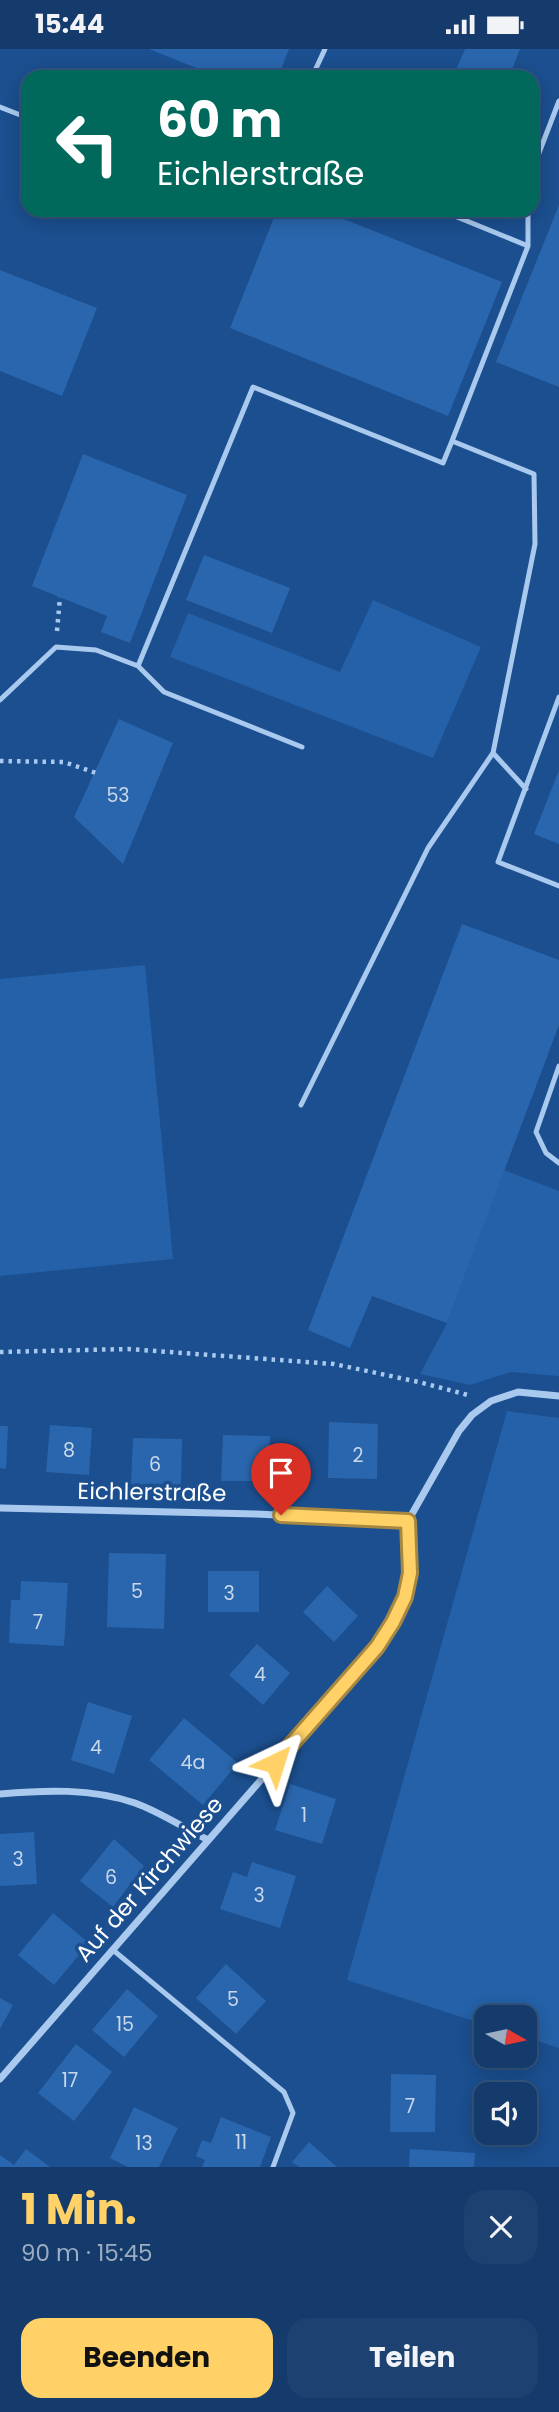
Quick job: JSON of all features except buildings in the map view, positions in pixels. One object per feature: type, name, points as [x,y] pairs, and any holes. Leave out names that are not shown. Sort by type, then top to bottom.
[{"type":"street","points":[[408,1521],[458,1431],[472,1415],[492,1401],[518,1392],[559,1396]]},
{"type":"street","name":"Eichlerstraße","points":[[0,1508],[256,1514],[408,1521]]},
{"type":"street","name":"Auf der Kirchwiese","points":[[0,2079],[377,1647],[405,1597],[410,1573],[408,1521]]},
{"type":"street","points":[[0,1794],[49,1790],[97,1795],[135,1803],[208,1840]]},
{"type":"lane","points":[[315,70],[325,49]]},
{"type":"lane","points":[[539,153],[559,101]]},
{"type":"lane","points":[[0,107],[21,115]]},
{"type":"lane","points":[[457,217],[528,246]]},
{"type":"lane","points":[[138,666],[253,387],[443,463],[528,246],[528,217]]},
{"type":"lane","points":[[301,1105],[428,848],[494,753],[535,544],[534,474],[452,441]]},
{"type":"lane","points":[[0,700],[56,647],[96,650],[138,666],[164,692],[302,747]]},
{"type":"lane","points":[[559,697],[498,862],[559,885]]},
{"type":"lane","points":[[494,753],[526,789]]},
{"type":"lane","points":[[559,1066],[536,1132],[546,1153],[559,1163]]},
{"type":"lane","points":[[113,1949],[285,2092],[293,2113],[274,2167]]},
{"type":"path","points":[[56,647],[60,597]]},
{"type":"path","points":[[0,761],[64,762],[96,773]]},
{"type":"path","points":[[0,1352],[128,1349],[334,1364],[419,1381],[492,1401]]},
{"type":"shaded area","points":[[373,600],[481,647],[433,758],[170,657],[188,613],[340,672]]},
{"type":"shaded area","points":[[145,965],[173,1259],[0,1276],[0,979]]},
{"type":"shaded area","points":[[504,1170],[559,1191],[559,1376],[511,1372],[470,1385],[420,1374],[447,1323]]},
{"type":"shaded area","points":[[507,1411],[559,1418],[559,2048],[537,2041],[537,2005],[474,2005],[474,2021],[347,1980]]},
{"type":"route","points":[[275,1763],[377,1647],[405,1597],[410,1573],[408,1521],[281,1515]]}]
